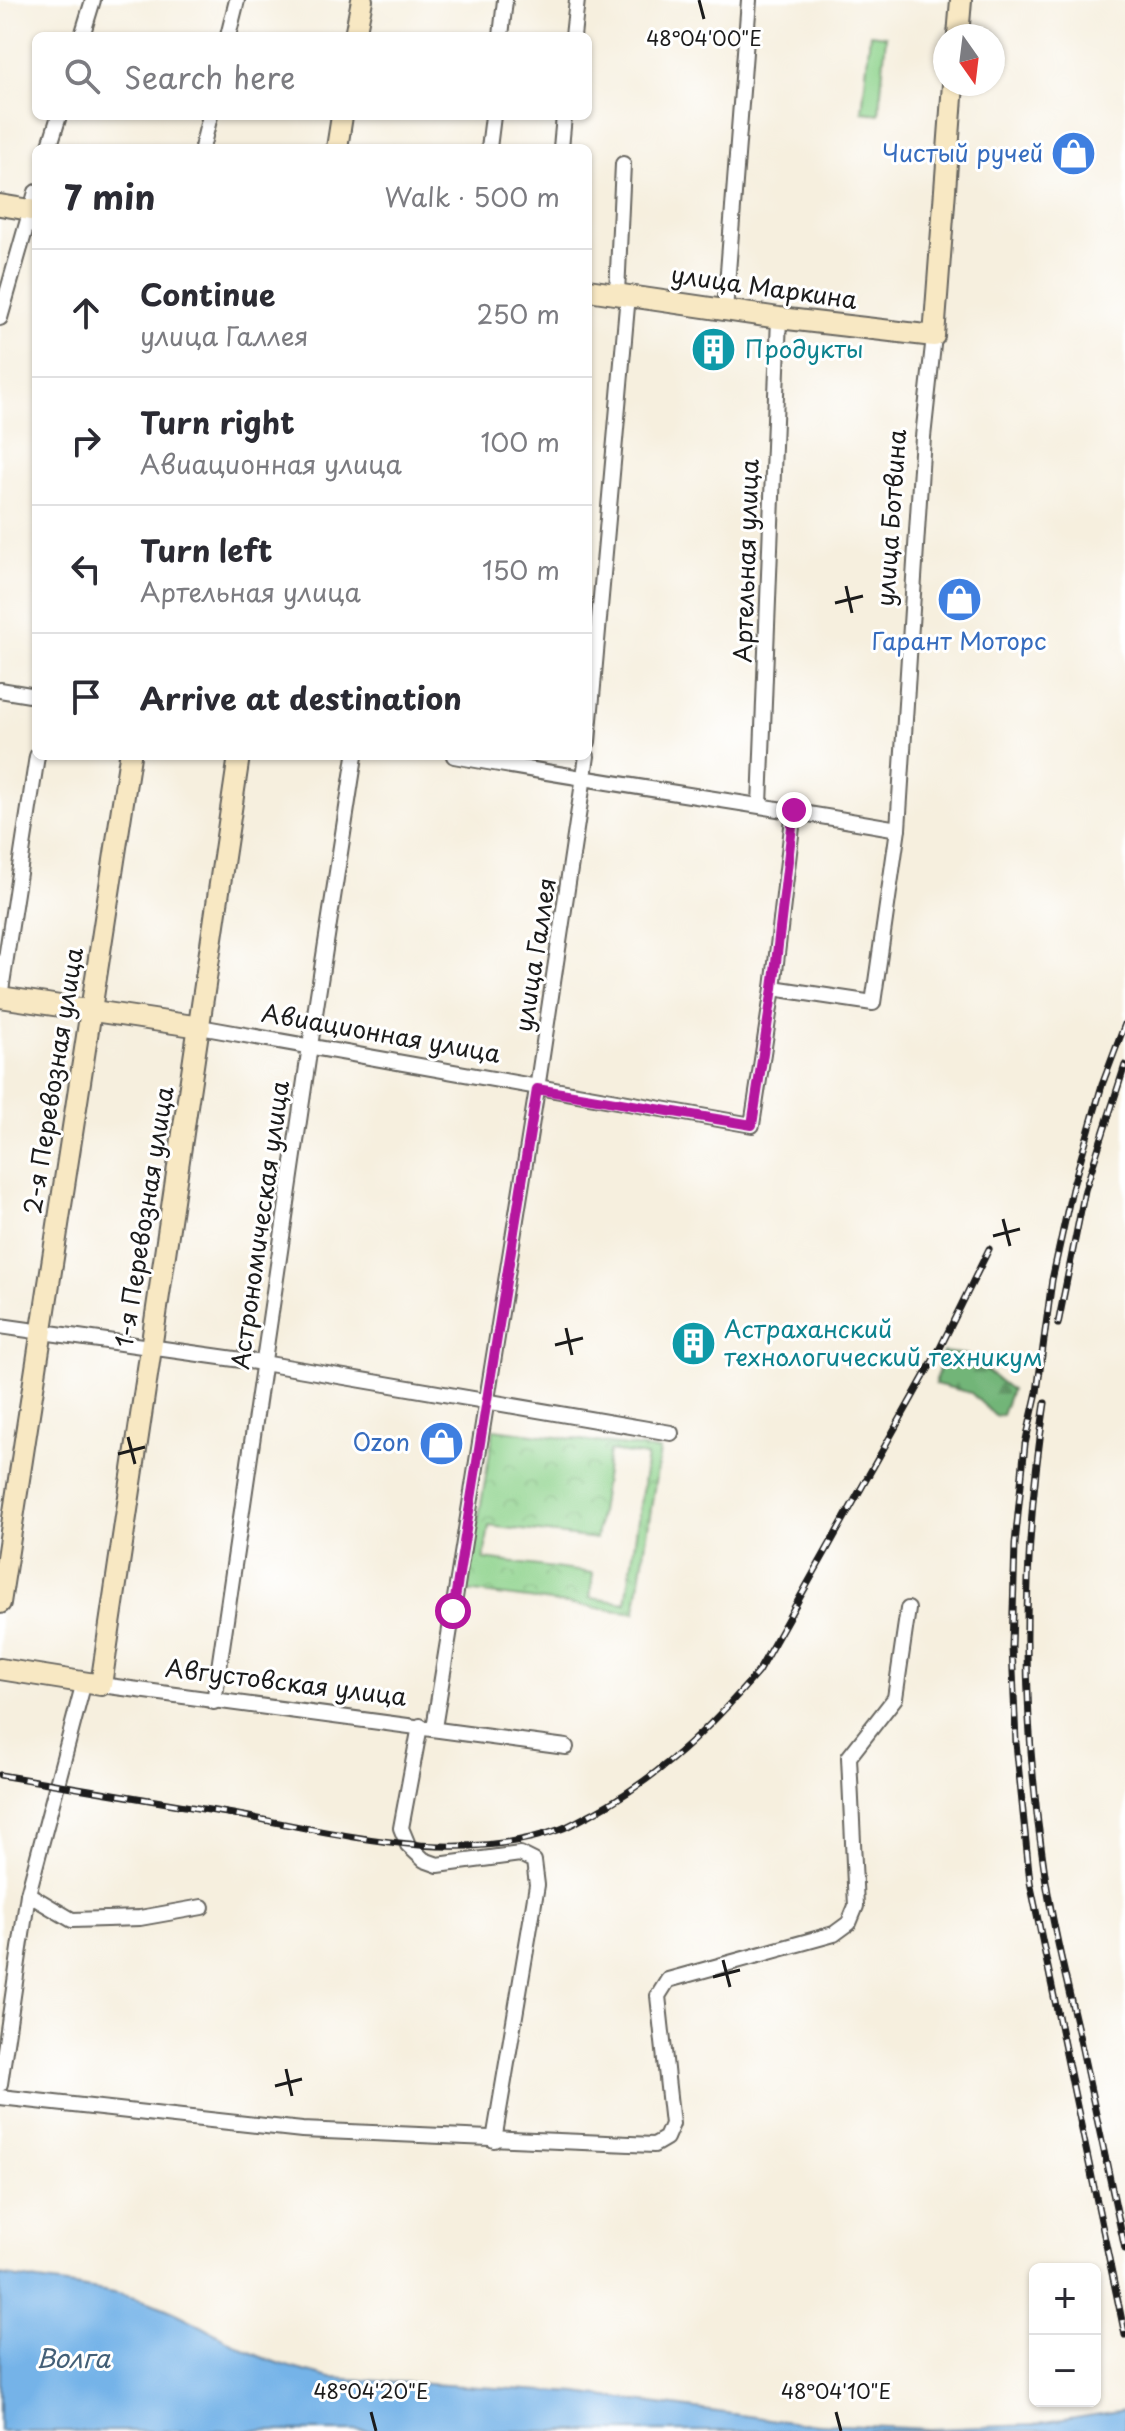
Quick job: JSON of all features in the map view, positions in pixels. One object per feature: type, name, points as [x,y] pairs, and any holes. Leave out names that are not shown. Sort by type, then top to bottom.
[{"type":"street","points":[[83,32],[93,0]]},
{"type":"street","points":[[229,32],[237,0]]},
{"type":"street","points":[[356,32],[362,0]]},
{"type":"street","points":[[501,32],[505,0]]},
{"type":"street","points":[[573,32],[577,0]]},
{"type":"street","points":[[725,311],[749,0]]},
{"type":"street","points":[[959,24],[961,0]]},
{"type":"street","name":"улица Ботвина","points":[[773,988],[873,1003],[898,829],[923,437],[952,96]]},
{"type":"street","points":[[50,144],[58,120]]},
{"type":"street","points":[[203,144],[209,120]]},
{"type":"street","points":[[338,144],[341,120]]},
{"type":"street","points":[[490,144],[492,120]]},
{"type":"street","points":[[561,144],[564,120]]},
{"type":"street","points":[[592,689],[622,294],[623,164]]},
{"type":"street","points":[[0,205],[32,204]]},
{"type":"street","points":[[0,318],[32,211]]},
{"type":"street","name":"улица Маркина","points":[[592,290],[725,311],[934,336]]},
{"type":"street","name":"Артельная улица","points":[[760,805],[779,318]]},
{"type":"street","points":[[0,690],[32,695]]},
{"type":"street","points":[[0,997],[36,760]]},
{"type":"street","name":"2-я Перевозная улица","points":[[0,1603],[129,760]]},
{"type":"street","name":"1-я Перевозная улица","points":[[92,1684],[151,1347],[238,760]]},
{"type":"street","name":"Астрономическая улица","points":[[214,1702],[354,760]]},
{"type":"street","points":[[476,760],[898,829]]},
{"type":"street","name":"улица Галлея","points":[[494,2140],[537,1885],[534,1861],[520,1854],[438,1865],[424,1860],[408,1845],[401,1828],[427,1727],[486,1403],[587,760]]},
{"type":"street","points":[[773,988],[794,810]]},
{"type":"street","name":"Авиационная улица","points":[[0,997],[200,1027],[752,1125],[773,988]]},
{"type":"street","points":[[0,1326],[263,1363],[671,1433]]},
{"type":"street","points":[[0,2097],[302,2130],[654,2145],[666,2138],[672,2124],[658,1996],[668,1980],[834,1934],[849,1923],[856,1906],[849,1757],[895,1698],[908,1609]]},
{"type":"street","name":"Августовская улица","points":[[0,1669],[214,1702],[566,1747]]},
{"type":"street","points":[[0,2084],[28,1894],[92,1684]]},
{"type":"street","points":[[28,1894],[72,1920],[140,1918],[202,1907]]},
{"type":"green space","points":[[870,34],[886,36],[879,114],[862,112]]},
{"type":"green space","points":[[943,1352],[967,1355],[1011,1390],[1002,1415],[995,1416],[971,1393],[935,1384]]},
{"type":"green space","points":[[494,1429],[660,1450],[635,1613],[466,1591]],"holes":[[[609,1451],[647,1456],[626,1603],[590,1598],[593,1573],[484,1559],[489,1526],[596,1539]]]},
{"type":"water","name":"Волга","points":[[0,2275],[103,2291],[143,2301],[185,2317],[260,2356],[331,2378],[578,2393],[798,2423],[930,2429],[1032,2425],[1125,2410],[1125,2431],[0,2431]]},
{"type":"railway","points":[[1125,1024],[1102,1085],[1072,1189],[1052,1280],[1037,1392],[1025,1444],[1015,1544],[1012,1647],[1016,1743],[1030,1882],[1125,2335]]},
{"type":"railway","points":[[1058,1324],[1085,1190],[1125,1065]]},
{"type":"railway","points":[[0,1775],[397,1843],[439,1846],[521,1840],[561,1829],[577,1821],[617,1799],[662,1768],[702,1732],[758,1672],[940,1348],[989,1249]]},
{"type":"railway","points":[[1045,1403],[1028,1580],[1028,1698],[1037,1816],[1052,1915],[1125,2249]]},
{"type":"place","name":"Чистый ручей","points":[[1074,154]]},
{"type":"place","name":"Продукты","points":[[714,350]]},
{"type":"place","name":"Гарант Моторс","points":[[959,600]]},
{"type":"place","name":"Астраханский технологический техникум","points":[[693,1344]]},
{"type":"place","name":"Ozon","points":[[441,1443]]},
{"type":"route","points":[[453,1611],[537,1089],[752,1125],[773,988],[794,810]]}]
